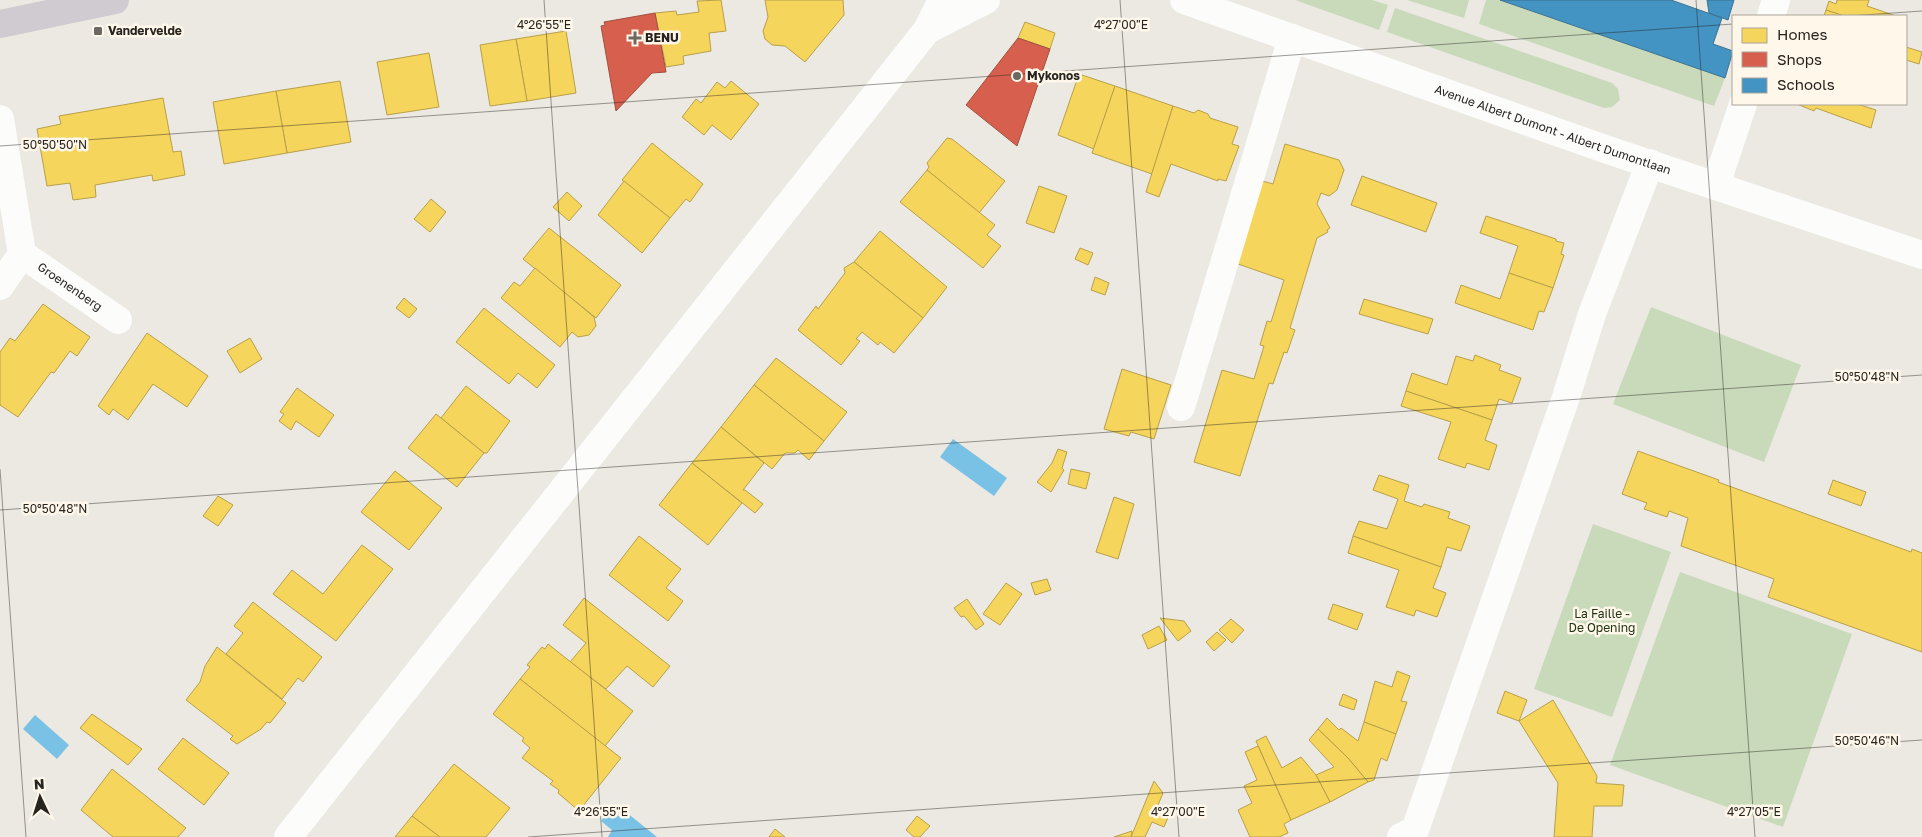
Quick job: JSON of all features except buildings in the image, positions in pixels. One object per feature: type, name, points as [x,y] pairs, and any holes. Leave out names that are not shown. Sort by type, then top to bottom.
[{"type":"main road","points":[[0,24],[115,0]]},
{"type":"street","points":[[288,837],[927,30],[942,0]]},
{"type":"street","points":[[927,30],[986,0]]},
{"type":"street","name":"Avenue Albert Dumont - Albert Dumontlaan","points":[[1184,0],[1922,256]]},
{"type":"street","points":[[1771,15],[1776,0]]},
{"type":"street","points":[[1181,407],[1292,38]]},
{"type":"street","points":[[1716,185],[1743,105]]},
{"type":"street","points":[[0,119],[22,254],[0,286]]},
{"type":"street","points":[[1411,835],[1566,397],[1592,314],[1650,163]]},
{"type":"street","name":"Groenenberg","points":[[22,254],[118,320]]},
{"type":"green space","points":[[1295,0],[1372,0],[1388,5],[1379,30]]},
{"type":"green space","points":[[1407,0],[1469,0],[1464,18]]},
{"type":"green space","points":[[1486,0],[1500,0],[1725,78],[1714,106],[1479,24]]},
{"type":"green space","points":[[1395,8],[1612,83],[1618,89],[1620,100],[1612,107],[1604,108],[1387,32]]},
{"type":"green space","points":[[1651,307],[1801,365],[1764,462],[1613,404]]},
{"type":"green space","name":"La Faille - De Opening","points":[[1593,524],[1671,552],[1612,717],[1534,689]]},
{"type":"green space","points":[[1680,572],[1852,634],[1783,827],[1610,765]]},
{"type":"water","points":[[953,439],[1007,478],[994,496],[940,457]]},
{"type":"water","points":[[35,715],[69,745],[57,759],[23,729]]},
{"type":"water","points":[[610,809],[621,818],[626,812],[657,837],[608,837],[612,830],[601,821]]},
{"type":"place","name":"Vandervelde","points":[[98,31]]},
{"type":"place","name":"BENU","points":[[635,38]]},
{"type":"place","name":"Mykonos","points":[[1017,76]]}]
